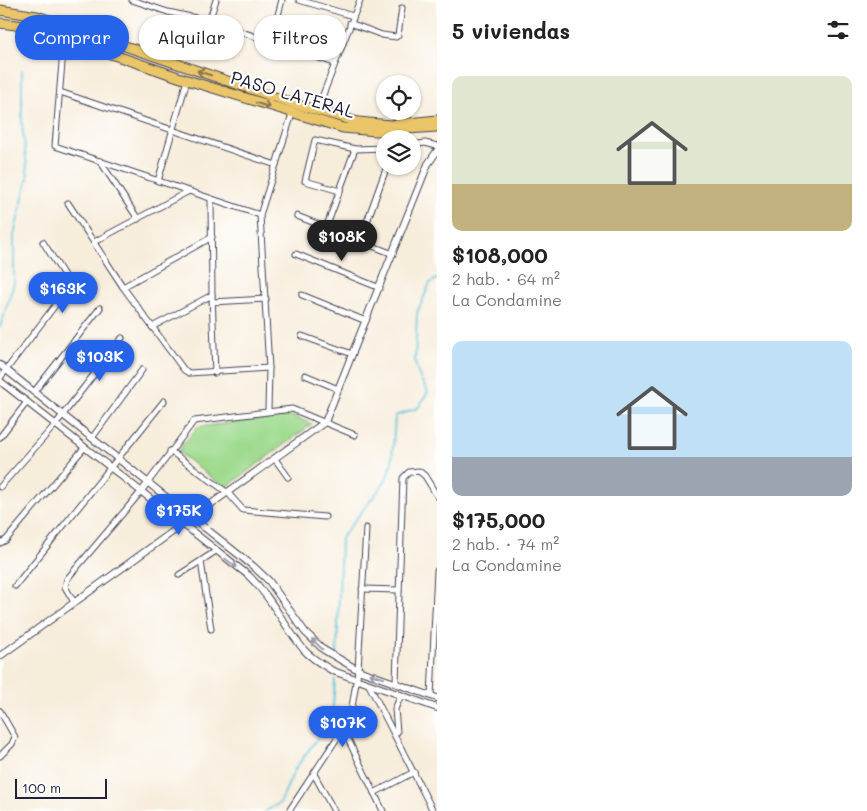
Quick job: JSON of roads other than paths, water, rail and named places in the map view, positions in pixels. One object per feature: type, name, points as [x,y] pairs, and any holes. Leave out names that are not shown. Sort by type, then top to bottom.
[{"type":"highway","points":[[0,10],[37,16],[358,122],[391,125],[437,120]]},
{"type":"highway","name":"PASO LATERAL","points":[[0,22],[15,24]]},
{"type":"highway","name":"PASO LATERAL","points":[[127,60],[292,114],[343,128],[376,131],[437,127]]},
{"type":"street","points":[[132,0],[182,15]]},
{"type":"street","points":[[211,15],[216,0]]},
{"type":"street","points":[[278,15],[282,0]]},
{"type":"street","points":[[299,0],[353,16]]},
{"type":"street","points":[[317,110],[360,0]]},
{"type":"street","points":[[350,23],[382,35],[397,37],[402,8]]},
{"type":"street","points":[[62,60],[55,146],[260,215]]},
{"type":"street","points":[[325,60],[334,63]]},
{"type":"street","points":[[158,181],[174,132],[187,80]]},
{"type":"street","points":[[60,92],[276,165]]},
{"type":"street","points":[[268,411],[269,368],[260,215],[292,114]]},
{"type":"street","points":[[340,192],[305,181],[315,140],[355,149],[376,148]]},
{"type":"street","points":[[421,144],[437,146]]},
{"type":"street","points":[[326,228],[355,149]]},
{"type":"street","points":[[0,656],[325,422],[428,164],[437,151]]},
{"type":"street","points":[[100,161],[138,219]]},
{"type":"street","points":[[360,241],[384,175]]},
{"type":"street","points":[[94,242],[189,192]]},
{"type":"street","points":[[211,199],[214,372]]},
{"type":"street","points":[[68,203],[123,287],[186,372],[269,368]]},
{"type":"street","points":[[297,216],[393,254]]},
{"type":"street","points":[[123,287],[212,237]]},
{"type":"street","points":[[43,242],[68,280],[69,287],[0,380],[140,493],[254,581],[277,608],[305,651],[333,671],[436,709]]},
{"type":"street","points":[[296,254],[380,288]]},
{"type":"street","points":[[152,327],[212,295]]},
{"type":"street","points":[[302,295],[366,321]]},
{"type":"street","points":[[212,302],[266,299]]},
{"type":"street","points":[[34,392],[100,308]]},
{"type":"street","points":[[302,336],[352,354]]},
{"type":"street","points":[[0,487],[55,425],[122,338]]},
{"type":"street","points":[[0,365],[264,576],[286,602],[314,641],[336,659],[358,670],[434,697],[437,570]]},
{"type":"street","points":[[92,438],[142,370]]},
{"type":"street","points":[[305,375],[338,388]]},
{"type":"street","points":[[15,586],[164,401]]},
{"type":"street","points":[[0,437],[27,402]]},
{"type":"street","points":[[74,602],[65,587],[67,579],[140,493],[170,451],[196,420],[294,409],[355,435]]},
{"type":"street","points":[[0,543],[6,540],[84,448]]},
{"type":"street","points":[[170,451],[228,493],[246,511],[325,517]]},
{"type":"street","points":[[275,458],[288,477]]},
{"type":"street","points":[[396,682],[402,482],[409,472],[419,471],[425,476],[437,496]]},
{"type":"street","points":[[290,811],[343,729],[352,707],[358,670],[366,528]]},
{"type":"street","points":[[179,575],[216,551]]},
{"type":"street","points":[[201,561],[211,629]]},
{"type":"street","points":[[362,589],[399,590]]},
{"type":"street","points":[[277,608],[286,602]]},
{"type":"street","points":[[369,684],[397,735],[433,811]]},
{"type":"street","points":[[397,735],[395,709],[401,695]]},
{"type":"street","points":[[0,711],[14,734],[12,744],[0,756]]},
{"type":"street","points":[[343,729],[383,811]]},
{"type":"street","points":[[374,792],[414,772]]},
{"type":"street","points":[[314,774],[334,811]]},
{"type":"waterway","points":[[0,327],[14,283],[14,235],[28,177],[22,123],[22,71]]},
{"type":"waterway","points":[[337,655],[341,538],[385,482],[392,462],[395,416],[418,408],[428,392],[420,378],[415,363],[417,313],[430,283],[437,279]]},
{"type":"waterway","points":[[266,811],[280,803],[295,769],[332,718],[335,680]]}]
